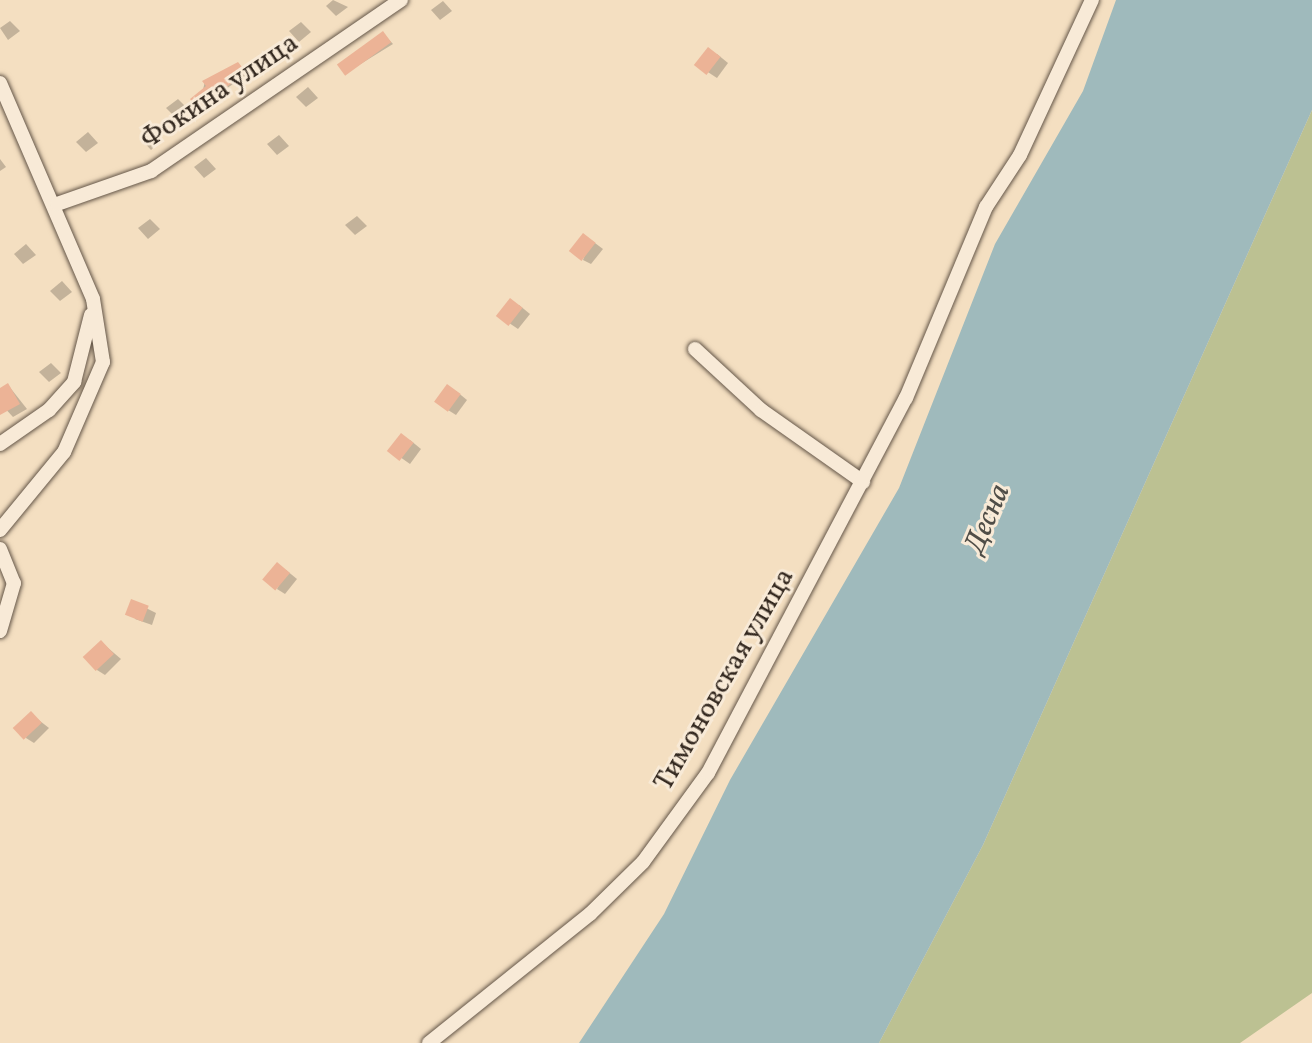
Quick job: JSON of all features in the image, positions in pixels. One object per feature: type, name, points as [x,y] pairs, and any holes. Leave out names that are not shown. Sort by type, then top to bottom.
[{"type":"street","name":"Фокина улица","points":[[57,204],[151,171],[401,0]]},
{"type":"street","name":"Тимоновская улица","points":[[429,1043],[590,914],[643,862],[708,773],[863,482],[986,207],[1020,155],[1088,2]]},
{"type":"street","points":[[0,83],[57,204],[93,299],[103,362],[88,409],[64,452],[0,530]]},
{"type":"street","points":[[0,444],[49,410],[74,382],[93,299]]},
{"type":"street","points":[[695,349],[761,410],[863,482]]},
{"type":"street","points":[[0,549],[14,583],[0,631]]},
{"type":"green space","points":[[1312,110],[1312,993],[1240,1043],[879,1043],[983,845]]},
{"type":"water","name":"Десна","points":[[1116,0],[1312,0],[1312,110],[983,845],[879,1043],[579,1043],[664,914],[730,780],[899,488],[995,244],[1083,91]]},
{"type":"building","points":[[383,31],[391,42],[345,76],[337,65]]},
{"type":"building","points":[[708,47],[721,57],[706,75],[694,65]]},
{"type":"building","points":[[238,62],[246,72],[198,109],[190,99],[206,86],[202,81]]},
{"type":"building","points":[[583,233],[596,243],[581,261],[569,251]]},
{"type":"building","points":[[510,298],[523,308],[508,326],[496,316]]},
{"type":"building","points":[[8,383],[20,404],[0,415],[0,388]]},
{"type":"building","points":[[447,384],[461,394],[448,412],[434,402]]},
{"type":"building","points":[[401,433],[414,443],[399,461],[387,451]]},
{"type":"building","points":[[277,562],[290,573],[275,591],[262,580]]},
{"type":"building","points":[[131,599],[149,606],[143,622],[125,615]]},
{"type":"building","points":[[101,640],[114,654],[96,671],[83,657]]},
{"type":"building","points":[[31,711],[42,723],[24,740],[13,728]]}]
